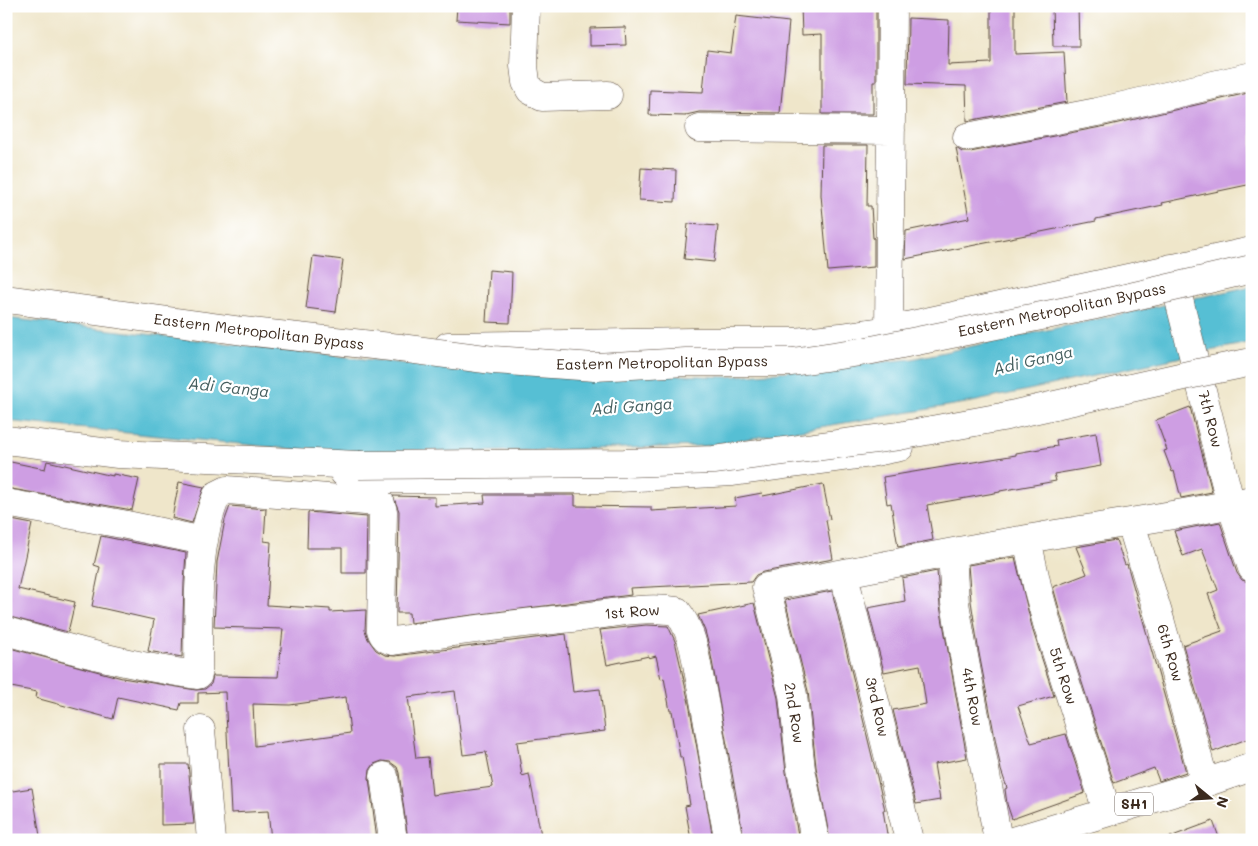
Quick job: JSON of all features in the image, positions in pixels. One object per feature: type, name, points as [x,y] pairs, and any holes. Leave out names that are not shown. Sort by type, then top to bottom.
[{"type":"street","points":[[526,6],[524,66],[526,82],[530,90],[542,96],[608,95]]},
{"type":"street","points":[[889,330],[892,6]]},
{"type":"street","points":[[968,137],[1097,112],[1252,76]]},
{"type":"street","points":[[699,128],[891,130]]},
{"type":"street","points":[[400,348],[655,342],[795,342],[841,337],[889,330],[1252,251]]},
{"type":"street","name":"7th Row","points":[[1171,268],[1201,386],[1242,503],[1252,568]]},
{"type":"street","name":"Eastern Metropolitan Bypass","points":[[6,299],[243,331],[493,360],[595,367],[686,362],[792,362],[868,351],[1091,306],[1252,269]]},
{"type":"street","points":[[6,440],[118,454],[320,464],[624,463],[714,460],[899,436],[1002,417],[1252,362]]},
{"type":"street","points":[[320,464],[357,478],[599,479],[733,472],[865,454],[1252,375]]},
{"type":"street","name":"1st Row","points":[[204,542],[212,505],[217,494],[221,492],[236,491],[378,502],[383,512],[381,630],[383,637],[393,641],[456,631],[630,611],[662,609],[677,611],[686,623],[691,639],[705,702],[729,840]]},
{"type":"street","points":[[6,503],[122,524],[204,542],[201,563],[198,674],[160,670],[50,644],[6,631]]},
{"type":"street","points":[[844,574],[1027,539],[1242,503]]},
{"type":"street","name":"6th Row","points":[[1131,523],[1205,783]]},
{"type":"street","name":"5th Row","points":[[1027,539],[1048,627],[1093,773],[1107,811]]},
{"type":"street","name":"4th Row","points":[[952,553],[956,603],[964,656],[998,840]]},
{"type":"street","name":"2nd Row","points":[[815,840],[801,769],[793,694],[766,588],[844,574]]},
{"type":"street","name":"3rd Row","points":[[844,574],[908,840]]},
{"type":"street","points":[[201,730],[211,840]]},
{"type":"street","name":"SH1","points":[[1029,838],[1107,811],[1205,783],[1252,767]]},
{"type":"street","points":[[384,776],[393,840]]},
{"type":"water","name":"Adi Ganga","points":[[1252,286],[1252,342],[972,402],[704,446],[352,455],[6,421],[6,318],[417,365],[727,377],[912,359]]},
{"type":"building","points":[[457,6],[510,6],[510,23],[456,20]]},
{"type":"building","points":[[801,6],[876,6],[876,82],[873,82],[873,114],[822,114],[822,34],[802,35]]},
{"type":"building","points":[[991,6],[1015,6],[1015,54],[1064,52],[1067,102],[967,121],[966,86],[907,84],[908,18],[949,20],[948,65],[991,63]]},
{"type":"building","points":[[1052,6],[1078,6],[1079,46],[1053,46]]},
{"type":"building","points":[[736,16],[789,22],[780,113],[699,112],[686,116],[649,115],[650,90],[703,92],[707,50],[731,53]]},
{"type":"building","points":[[625,27],[626,45],[590,46],[590,28]]},
{"type":"building","points":[[1252,92],[1252,184],[1162,203],[1163,205],[1096,219],[1096,221],[905,259],[906,231],[969,218],[956,148],[962,152],[970,152],[1101,127]]},
{"type":"building","points":[[822,145],[868,145],[867,206],[871,206],[874,267],[828,271],[821,195]]},
{"type":"building","points":[[641,168],[676,170],[675,202],[639,200]]},
{"type":"building","points":[[688,224],[718,226],[714,262],[684,259]]},
{"type":"building","points":[[313,256],[343,260],[336,312],[306,308]]},
{"type":"building","points":[[489,270],[512,272],[510,323],[486,322]]},
{"type":"building","points":[[1190,407],[1212,492],[1181,498],[1174,471],[1172,472],[1164,451],[1167,450],[1156,420]]},
{"type":"building","points":[[1096,433],[1101,466],[1054,474],[1056,481],[927,505],[933,540],[898,547],[891,503],[887,504],[883,477],[1016,455],[1016,453],[1057,446],[1056,440]]},
{"type":"building","points":[[6,461],[45,469],[47,461],[113,476],[113,474],[139,479],[132,510],[6,488]]},
{"type":"building","points":[[179,482],[204,487],[192,523],[172,518]]},
{"type":"building","points":[[823,484],[830,519],[826,520],[833,559],[763,572],[756,575],[751,582],[630,588],[631,595],[410,623],[409,613],[397,613],[399,511],[393,496],[435,497],[435,506],[485,503],[484,495],[575,495],[575,506],[651,507],[651,511],[736,506],[735,498],[762,493],[763,496]]},
{"type":"building","points":[[230,506],[266,509],[264,541],[271,542],[267,605],[330,609],[330,612],[366,610],[365,630],[368,639],[376,650],[385,655],[395,656],[566,634],[573,692],[600,689],[605,731],[517,742],[522,776],[529,774],[542,840],[408,840],[399,773],[397,767],[390,762],[382,761],[374,764],[370,770],[369,778],[377,840],[271,840],[268,811],[231,813],[225,692],[198,693],[198,703],[181,703],[179,710],[118,697],[113,719],[36,698],[37,692],[6,686],[6,647],[122,678],[196,690],[205,689],[211,684],[213,676],[278,677],[283,629],[214,627],[217,562],[225,520]],"holes":[[[455,691],[463,755],[486,752],[493,787],[432,795],[428,757],[416,758],[408,697]],[[346,697],[350,733],[255,746],[253,704],[290,705]]]},
{"type":"building","points":[[308,512],[367,517],[366,573],[342,573],[342,548],[307,548]]},
{"type":"building","points":[[6,519],[32,524],[18,589],[75,602],[68,632],[6,616]]},
{"type":"building","points":[[1220,522],[1237,573],[1242,580],[1252,583],[1252,737],[1213,752],[1183,645],[1222,631],[1208,594],[1218,590],[1202,549],[1183,556],[1174,531]]},
{"type":"building","points":[[101,536],[186,553],[182,657],[148,651],[154,620],[92,606],[100,567],[94,565]]},
{"type":"building","points":[[1116,540],[1125,565],[1127,564],[1186,772],[1159,781],[1154,768],[1114,783],[1053,587],[1087,574],[1076,547]]},
{"type":"building","points":[[1015,557],[1033,631],[1054,696],[1018,706],[1031,743],[1066,734],[1085,793],[1012,819],[1007,804],[1005,789],[1007,788],[1001,770],[979,653],[968,565]]},
{"type":"building","points":[[937,571],[940,606],[967,758],[934,764],[940,800],[916,804],[893,710],[926,704],[920,665],[884,672],[868,608],[905,601],[902,578]]},
{"type":"building","points":[[832,591],[885,810],[883,810],[888,840],[830,840],[816,767],[808,691],[785,600]]},
{"type":"building","points":[[754,603],[778,698],[786,772],[799,840],[744,840],[710,650],[698,615]]},
{"type":"building","points":[[646,625],[668,626],[675,641],[689,703],[713,839],[691,840],[685,806],[690,805],[682,757],[680,757],[664,678],[661,679],[656,656],[607,665],[600,630]]},
{"type":"building","points":[[161,764],[188,764],[194,824],[161,825]]},
{"type":"building","points":[[32,788],[40,836],[6,840],[6,792]]},
{"type":"building","points":[[1213,821],[1220,840],[1168,840],[1167,838]]}]
